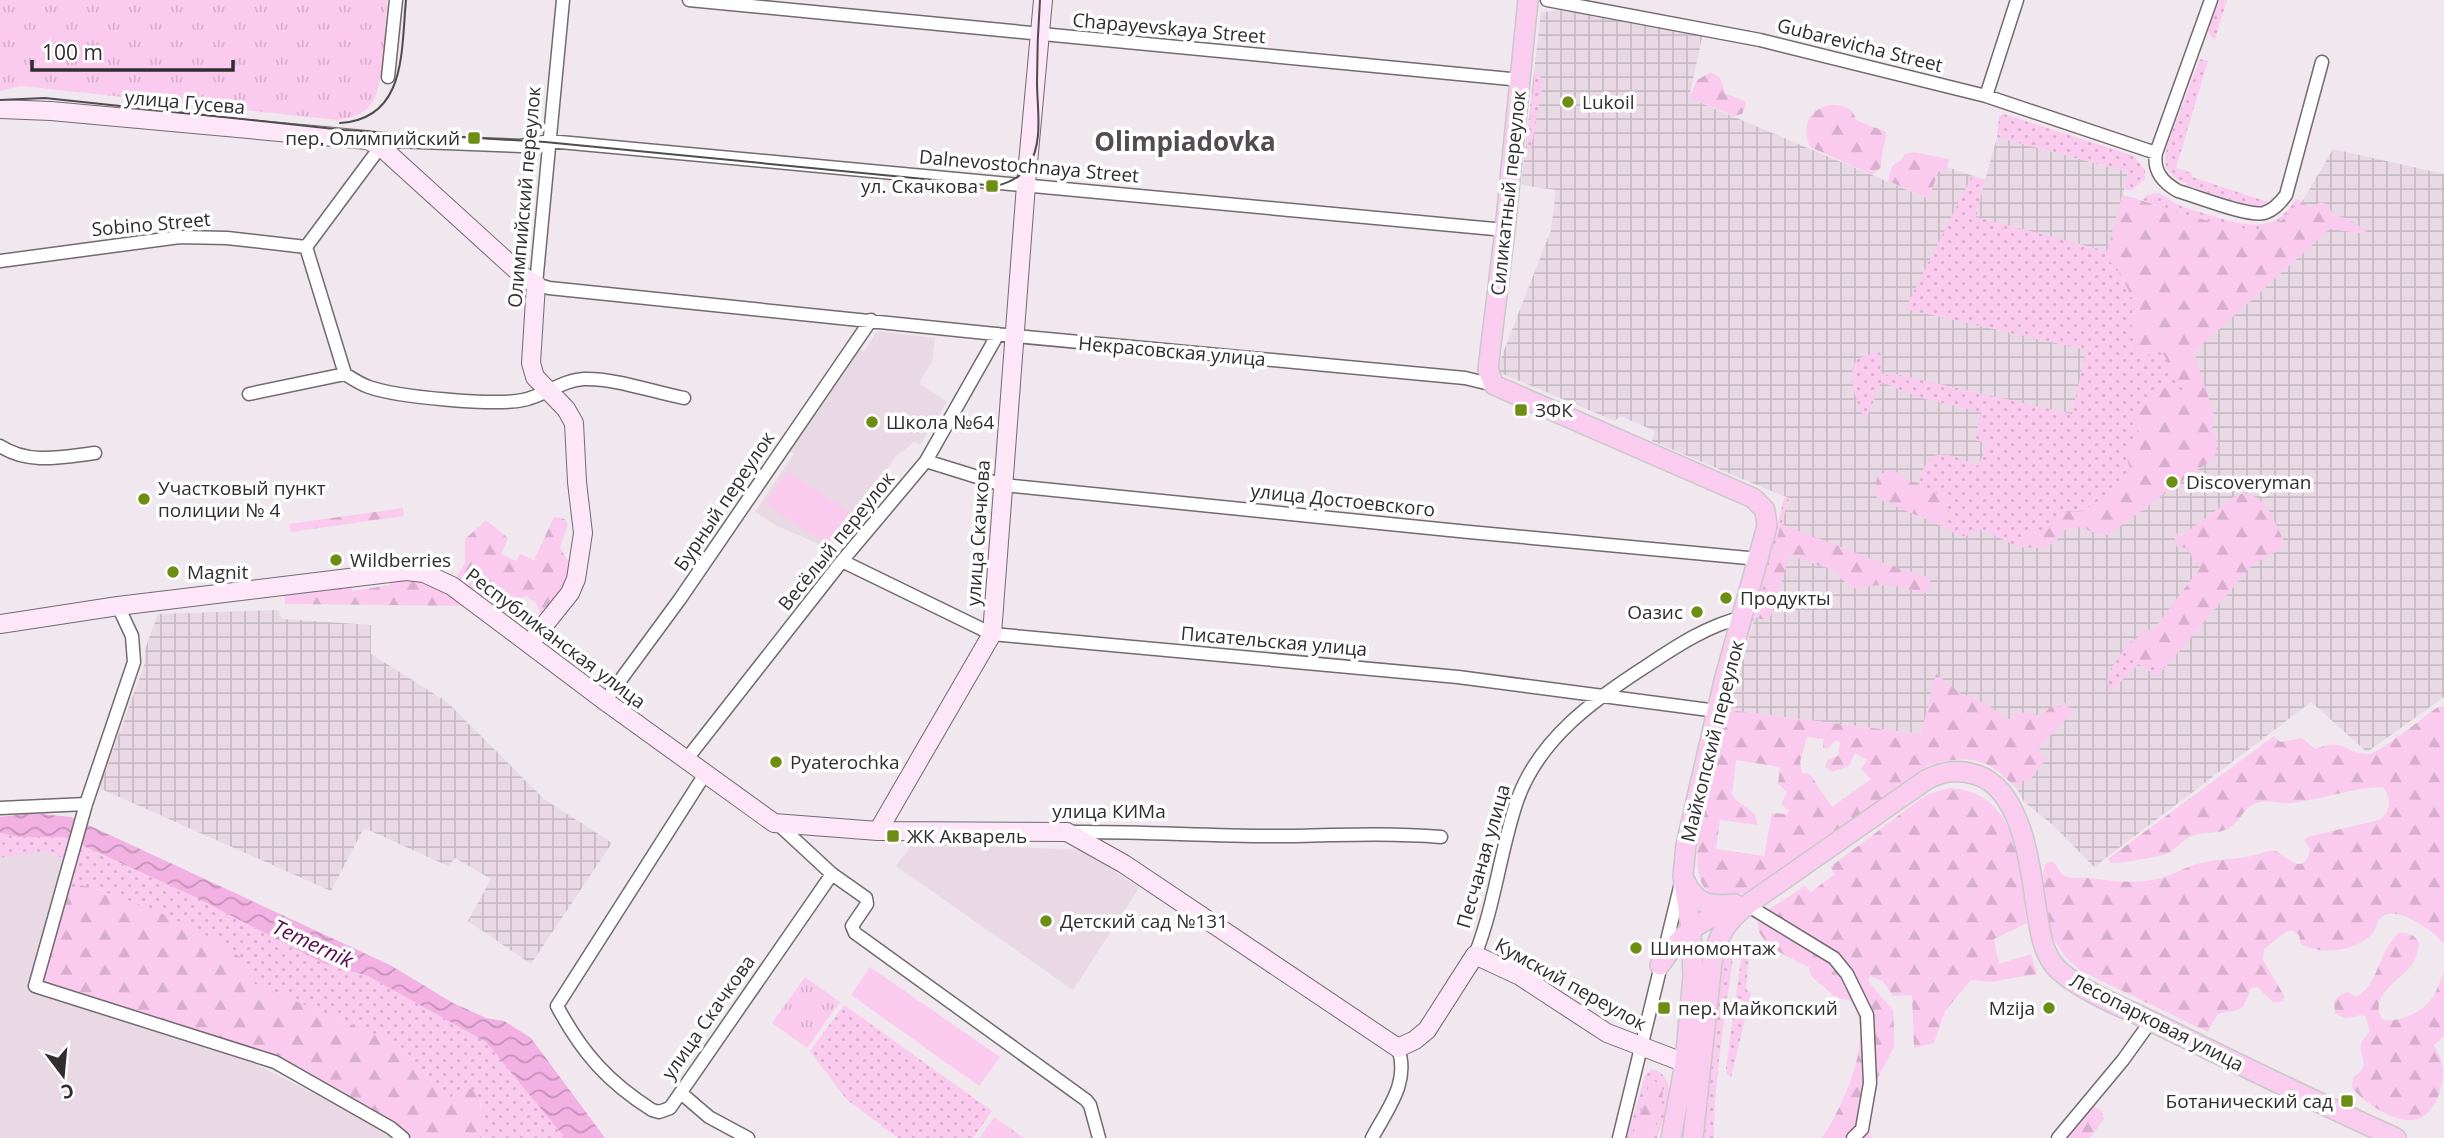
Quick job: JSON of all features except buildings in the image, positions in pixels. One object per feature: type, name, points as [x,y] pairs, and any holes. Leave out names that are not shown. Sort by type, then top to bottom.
[{"type":"main road","name":"Силикатный переулок","points":[[1494,385],[1488,369],[1528,0]]},
{"type":"main road","name":"Некрасовская улица","points":[[1494,385],[1753,498],[1765,510],[1767,526]]},
{"type":"main road","name":"Майкопский переулок","points":[[1671,1138],[1685,1063],[1693,976],[1691,928],[1683,876],[1689,828],[1717,711],[1767,526]]},
{"type":"main road","name":"Лесопарковая улица","points":[[1747,905],[1926,780],[1955,770],[1974,774],[1994,785],[2014,813],[2030,865],[2041,938],[2051,961],[2070,979],[2320,1104],[2396,1138]]},
{"type":"main road","points":[[1683,876],[1694,896],[1703,902],[1715,906],[1738,903],[1747,905]]},
{"type":"main road","points":[[1660,965],[1691,928],[1747,905]]},
{"type":"main road","points":[[1693,1138],[1713,959],[1721,932],[1734,915],[1747,905]]},
{"type":"main road","points":[[1660,965],[1693,949],[1707,951],[1713,959]]},
{"type":"street","points":[[388,76],[396,0]]},
{"type":"street","name":"Олимпийский переулок","points":[[530,643],[573,589],[583,545],[574,423],[571,414],[535,377],[531,363],[563,0]]},
{"type":"street","name":"Chapayevskaya Street","points":[[689,0],[1521,80]]},
{"type":"street","name":"улица Скачкова","points":[[878,831],[992,634],[1003,485],[1006,335],[1026,185],[1043,0]]},
{"type":"street","name":"Gubarevicha Street","points":[[1548,0],[1760,40],[1986,96],[2156,153]]},
{"type":"street","points":[[1986,96],[2017,0]]},
{"type":"street","points":[[2211,0],[2156,153],[2157,172],[2168,186],[2249,212],[2262,214],[2273,209],[2286,195],[2322,62]]},
{"type":"street","name":"улица Гусева","points":[[0,109],[378,142],[521,146],[549,141]]},
{"type":"street","name":"Dalnevostochnaya Street","points":[[549,141],[1505,230]]},
{"type":"street","points":[[345,374],[306,247],[378,142],[524,277],[536,284]]},
{"type":"street","name":"Sobino Street","points":[[0,261],[193,236],[306,247]]},
{"type":"street","name":"Некрасовская улица","points":[[536,284],[549,288],[1006,335],[1465,378],[1494,385]]},
{"type":"street","name":"Бурный переулок","points":[[605,701],[680,599],[871,320]]},
{"type":"street","name":"Весёлый переулок","points":[[686,760],[842,561],[926,461],[1006,335]]},
{"type":"street","points":[[249,394],[345,374],[368,387],[400,394],[516,402],[566,383],[587,379],[684,398]]},
{"type":"street","points":[[0,446],[25,458],[45,459],[95,453]]},
{"type":"street","name":"улица Достоевского","points":[[926,461],[1003,485],[1759,559]]},
{"type":"street","name":"Писательская улица","points":[[842,561],[992,634],[1458,677],[1717,711]]},
{"type":"street","name":"Республиканская улица","points":[[0,624],[118,606],[406,571],[424,573],[452,586],[605,701],[767,819],[778,824],[832,874],[867,901],[853,923],[855,933],[1086,1100],[1090,1105],[1099,1138]]},
{"type":"street","points":[[118,606],[132,636],[134,662],[71,852],[35,986],[275,1062],[391,1128],[403,1138]]},
{"type":"street","name":"Песчаная улица","points":[[1398,1048],[1415,1040],[1427,1030],[1475,955],[1492,907],[1518,799],[1529,776],[1560,732],[1577,714],[1683,642],[1708,629],[1743,617]]},
{"type":"street","name":"улица Скачкова","points":[[705,774],[557,1006],[580,1044],[610,1080],[627,1094],[652,1110],[664,1111],[670,1108],[832,874]]},
{"type":"street","points":[[0,808],[86,804]]},
{"type":"street","name":"улица КИМа","points":[[778,824],[878,831],[1141,831],[1289,836],[1390,833],[1441,836]]},
{"type":"street","points":[[1067,832],[1124,864],[1398,1048],[1402,1061],[1400,1083],[1372,1138]]},
{"type":"street","name":"Майкопский переулок","points":[[1619,1138],[1683,876]]},
{"type":"street","points":[[1747,905],[1833,958],[1847,974],[1867,1015],[1870,1083],[1861,1129],[1853,1138]]},
{"type":"street","name":"Кумский переулок","points":[[1475,955],[1520,976],[1607,1033],[1685,1063]]},
{"type":"street","points":[[2058,1138],[2123,1060],[2151,1021]]},
{"type":"street","points":[[681,1093],[709,1117],[748,1138]]},
{"type":"shaded area","points":[[1564,10],[1703,33],[1689,98],[1929,199],[1938,171],[1945,171],[1947,167],[1985,180],[1997,137],[2128,172],[2123,195],[2228,226],[2264,229],[2302,202],[2333,149],[2444,174],[2444,697],[2367,752],[2311,702],[2094,867],[2053,825],[2024,802],[2017,789],[1997,770],[1971,759],[1958,759],[1921,734],[1729,710],[1788,498],[1652,441],[1655,431],[1620,416],[1615,421],[1496,371],[1551,230],[1556,190],[1521,185],[1541,12]]},
{"type":"shaded area","name":"Школа №64","points":[[877,331],[935,338],[932,361],[919,383],[947,402],[920,445],[914,442],[896,456],[835,551],[775,525],[755,512],[794,454],[790,451],[860,350],[864,352]]},
{"type":"shaded area","points":[[278,610],[282,619],[371,625],[371,654],[447,702],[544,799],[612,843],[531,964],[468,921],[491,879],[455,858],[448,866],[364,828],[331,891],[99,788],[145,663],[145,649],[158,614]]},
{"type":"shaded area","name":"Детский сад №131","points":[[913,843],[1083,850],[1139,888],[1073,990],[896,866]]},
{"type":"shaded area","points":[[45,851],[65,859],[32,988],[227,1050],[390,1132],[395,1138],[0,1138],[0,858]]},
{"type":"green space","points":[[0,0],[387,0],[380,82],[372,103],[366,110],[339,120],[21,86],[0,91]]},
{"type":"green space","points":[[2219,0],[2227,0],[2215,39],[2208,31]]},
{"type":"green space","points":[[2200,59],[2208,61],[2176,168],[2192,173],[2192,177],[2268,202],[2264,206],[2252,206],[2194,187],[2174,176],[2166,167],[2168,143]]},
{"type":"green space","points":[[1535,72],[1543,82],[1531,149],[1527,149]]},
{"type":"green space","points":[[1711,72],[1720,78],[1725,93],[1744,101],[1746,105],[1742,114],[1734,116],[1689,98],[1697,80]]},
{"type":"green space","points":[[1830,105],[1846,107],[1856,120],[1886,132],[1881,167],[1873,175],[1810,147],[1808,120],[1816,111]]},
{"type":"green space","points":[[2004,114],[2134,156],[2145,170],[2145,179],[2132,190],[2124,190],[2128,172],[1997,137],[1999,116]]},
{"type":"green space","points":[[1914,152],[1949,159],[1946,171],[1938,172],[1929,199],[1888,181],[1892,166],[1905,154]]},
{"type":"green space","points":[[1972,176],[1985,180],[1976,217],[2107,251],[2110,262],[2116,266],[2132,298],[2130,326],[2138,355],[2149,356],[2156,350],[2161,352],[2173,377],[2187,388],[2184,391],[2168,385],[2159,394],[2148,398],[2135,416],[2134,422],[2139,432],[2131,442],[2126,458],[2130,468],[2116,486],[2083,510],[2060,512],[2047,530],[2018,542],[2019,547],[1985,531],[1978,530],[1964,536],[1941,526],[1947,519],[1947,506],[1937,495],[1918,483],[1926,463],[1939,455],[1952,456],[1978,466],[1988,444],[1975,440],[1981,412],[1921,398],[1881,382],[1866,420],[1856,399],[1852,381],[1857,360],[1879,352],[1882,356],[1880,370],[1885,376],[1891,373],[2072,414],[2086,350],[1905,309]]},
{"type":"green space","points":[[2157,193],[2176,204],[2225,220],[2248,224],[2279,218],[2296,199],[2302,202],[2276,224],[2254,229],[2222,225],[2142,200],[2147,195]]},
{"type":"green space","points":[[2122,195],[2196,218],[2253,229],[2276,224],[2302,202],[2310,208],[2321,202],[2326,204],[2334,215],[2349,219],[2366,231],[2365,234],[2330,229],[2194,352],[2215,418],[2212,427],[2219,448],[2214,458],[2108,535],[2074,527],[2065,530],[2049,545],[2039,548],[2019,547],[2020,538],[2044,532],[2060,512],[2083,511],[2116,486],[2130,468],[2127,448],[2139,432],[2134,422],[2135,416],[2148,398],[2159,394],[2168,385],[2184,391],[2187,388],[2173,377],[2161,352],[2156,350],[2143,358],[2138,355],[2130,326],[2132,298],[2117,266],[2110,262],[2107,251]]},
{"type":"green space","points":[[787,471],[856,516],[834,549],[765,504]]},
{"type":"green space","points":[[1887,471],[1898,473],[1939,495],[1947,505],[1948,517],[1945,523],[1941,526],[1877,498],[1877,477]]},
{"type":"green space","points":[[2244,493],[2258,499],[2269,511],[2284,541],[2283,548],[2252,565],[2165,668],[2137,663],[2133,656],[2126,652],[2127,644],[2137,638],[2144,629],[2153,630],[2200,568],[2186,548],[2177,547],[2174,535],[2178,533],[2181,536],[2234,497]]},
{"type":"green space","points":[[1785,496],[1789,498],[1741,663],[1740,661]]},
{"type":"green space","points":[[403,508],[404,516],[291,532],[289,524]]},
{"type":"green space","points":[[554,517],[565,519],[568,524],[560,548],[571,565],[572,577],[542,615],[535,602],[526,596],[520,599],[517,605],[524,615],[520,619],[514,619],[458,582],[457,577],[465,563],[465,539],[486,520],[508,538],[501,554],[516,561],[520,554],[534,560]]},
{"type":"green space","points":[[1781,524],[1888,565],[1929,577],[1931,585],[1928,592],[1922,594],[1906,588],[1881,585],[1856,589],[1841,579],[1835,571],[1790,555],[1771,616],[1759,619],[1755,616]]},
{"type":"green space","points":[[405,576],[449,590],[471,606],[285,604],[284,593],[351,583],[352,591],[390,585],[390,578]]},
{"type":"green space","points":[[2126,646],[2126,652],[2134,656],[2137,663],[2165,668],[2156,676],[2139,664],[2110,692],[2109,673]]},
{"type":"green space","points":[[1936,674],[1965,697],[1968,694],[1980,703],[1983,699],[2004,719],[2010,719],[2020,712],[2042,716],[2052,705],[2060,707],[2064,702],[2073,712],[2041,745],[2039,751],[2046,759],[2029,781],[2023,781],[2018,786],[1987,765],[1970,760],[1953,760],[1927,766],[1761,889],[1727,896],[1708,891],[1700,879],[1697,860],[1699,836],[1709,781],[1729,710],[1921,734]],"holes":[[[1807,737],[1823,739],[1823,748],[1828,749],[1835,740],[1840,742],[1838,756],[1828,759],[1825,767],[1832,772],[1849,766],[1855,753],[1867,760],[1861,769],[1871,779],[1832,807],[1810,774],[1802,773],[1800,762]],[[1736,760],[1780,767],[1778,784],[1787,792],[1781,805],[1789,810],[1787,814],[1772,813],[1764,856],[1716,849],[1720,820],[1758,825],[1754,813],[1732,794]]]},
{"type":"green space","points":[[2438,707],[2444,707],[2444,944],[2416,921],[2398,914],[2383,916],[2374,932],[2365,940],[2338,950],[2309,948],[2301,944],[2299,935],[2294,931],[2287,931],[2264,949],[2263,960],[2285,997],[2281,1002],[2273,1002],[2257,987],[2251,988],[2243,1007],[2219,1014],[2208,1032],[2081,971],[2066,958],[2051,934],[2047,918],[2043,873],[2045,864],[2051,861],[2068,877],[2126,882],[2152,880],[2201,863],[2269,851],[2275,851],[2298,864],[2303,863],[2310,849],[2304,840],[2307,837],[2383,817],[2389,805],[2383,787],[2292,803],[2260,802],[2249,807],[2236,823],[2227,829],[2191,836],[2166,854],[2115,863],[2108,859],[2274,736],[2280,742],[2302,738],[2315,749],[2334,745],[2369,754],[2392,741]]},
{"type":"green space","points":[[1949,788],[1972,793],[1990,803],[2003,818],[2012,837],[2022,880],[2027,923],[1994,939],[1999,964],[2031,954],[2037,974],[1990,982],[1971,980],[1945,1011],[1934,1043],[1914,1048],[1912,995],[1893,996],[1883,981],[1870,976],[1868,981],[1893,1010],[1894,1029],[1894,1047],[1873,1087],[1867,1123],[1872,1138],[1822,1138],[1839,1108],[1854,1069],[1859,1049],[1857,1014],[1849,1000],[1834,996],[1813,978],[1809,967],[1765,941],[1758,924],[1760,915],[1805,886],[1811,892],[1835,874],[1830,867],[1926,795]]},
{"type":"green space","points":[[0,833],[19,837],[64,837],[70,840],[65,859],[45,851],[0,858]]},
{"type":"green space","points":[[78,844],[197,898],[323,963],[368,976],[486,1042],[565,1138],[480,1138],[481,1102],[449,1099],[401,1047],[252,983],[248,974],[172,919],[98,889],[67,889]]},
{"type":"green space","points":[[81,885],[122,898],[193,928],[248,964],[248,974],[253,983],[401,1047],[449,1099],[466,1087],[472,1090],[477,1095],[481,1108],[480,1138],[409,1138],[394,1124],[278,1060],[46,984],[42,973],[67,889]]},
{"type":"green space","points":[[2399,933],[2413,936],[2419,943],[2418,949],[2412,965],[2382,997],[2379,1012],[2383,1020],[2402,1018],[2425,1006],[2434,996],[2444,972],[2444,1036],[2434,1045],[2443,1068],[2439,1096],[2424,1116],[2409,1120],[2393,1117],[2378,1109],[2352,1088],[2353,1078],[2364,1065],[2361,1044],[2370,1031],[2365,1016],[2340,1016],[2335,1013],[2334,1002],[2339,995],[2348,992],[2356,997],[2364,991],[2387,948]]},
{"type":"green space","points":[[1728,952],[1733,958],[1718,1070],[1714,1138],[1702,1138],[1722,958],[1724,953]]},
{"type":"green space","points":[[1747,953],[1749,958],[1746,989],[1751,994],[1731,1078],[1726,1068],[1741,959]]},
{"type":"green space","points":[[870,967],[1000,1057],[979,1086],[851,995]]},
{"type":"green space","points":[[805,977],[840,1002],[807,1048],[772,1023]]},
{"type":"green space","points":[[844,1005],[992,1111],[973,1138],[898,1138],[846,1099],[810,1051]]},
{"type":"green space","points":[[1651,1069],[1661,1073],[1669,1089],[1664,1120],[1657,1138],[1649,1138],[1657,1121],[1651,1081],[1632,1138],[1627,1138],[1645,1076]]},
{"type":"green space","points":[[1651,1080],[1662,1084],[1660,1112],[1649,1138],[1632,1138]]},
{"type":"green space","points":[[2090,1105],[2101,1110],[2104,1119],[2090,1138],[2061,1138]]},
{"type":"green space","points":[[994,1117],[1024,1138],[979,1138]]},
{"type":"water","name":"Temernik","points":[[32,813],[71,817],[390,965],[453,1003],[486,1018],[504,1021],[531,1038],[605,1138],[565,1138],[486,1042],[368,976],[323,963],[197,898],[64,837],[19,837],[0,833],[0,817]]},
{"type":"tram line","points":[[340,123],[362,119],[378,109],[389,96],[401,60],[406,0]]},
{"type":"tram line","points":[[0,100],[45,98],[344,130],[545,142],[996,186],[1014,180],[1025,171],[1036,147],[1040,0]]},
{"type":"place","name":"Lukoil","points":[[1568,102]]},
{"type":"place","name":"пер. Олимпийский","points":[[474,138]]},
{"type":"place","name":"ул. Скачкова","points":[[992,186]]},
{"type":"place","name":"ЗФК","points":[[1521,410]]},
{"type":"place","name":"Школа №64","points":[[872,422]]},
{"type":"place","name":"Discoveryman","points":[[2172,482]]},
{"type":"place","name":"Участковый пункт полиции № 4","points":[[144,499]]},
{"type":"place","name":"Wildberries","points":[[336,560]]},
{"type":"place","name":"Magnit","points":[[173,572]]},
{"type":"place","name":"Продукты","points":[[1726,598]]},
{"type":"place","name":"Оазис","points":[[1697,612]]},
{"type":"place","name":"Pyaterochka","points":[[776,762]]},
{"type":"place","name":"ЖК Акварель","points":[[893,836]]},
{"type":"place","name":"Детский сад №131","points":[[1046,921]]},
{"type":"place","name":"Шиномонтаж","points":[[1636,948]]},
{"type":"place","name":"пер. Майкопский","points":[[1664,1008]]},
{"type":"place","name":"Mzija","points":[[2049,1008]]},
{"type":"place","name":"Ботанический сад","points":[[2347,1101]]},
{"type":"district","name":"Olimpiadovka","points":[[1185,141]]}]
